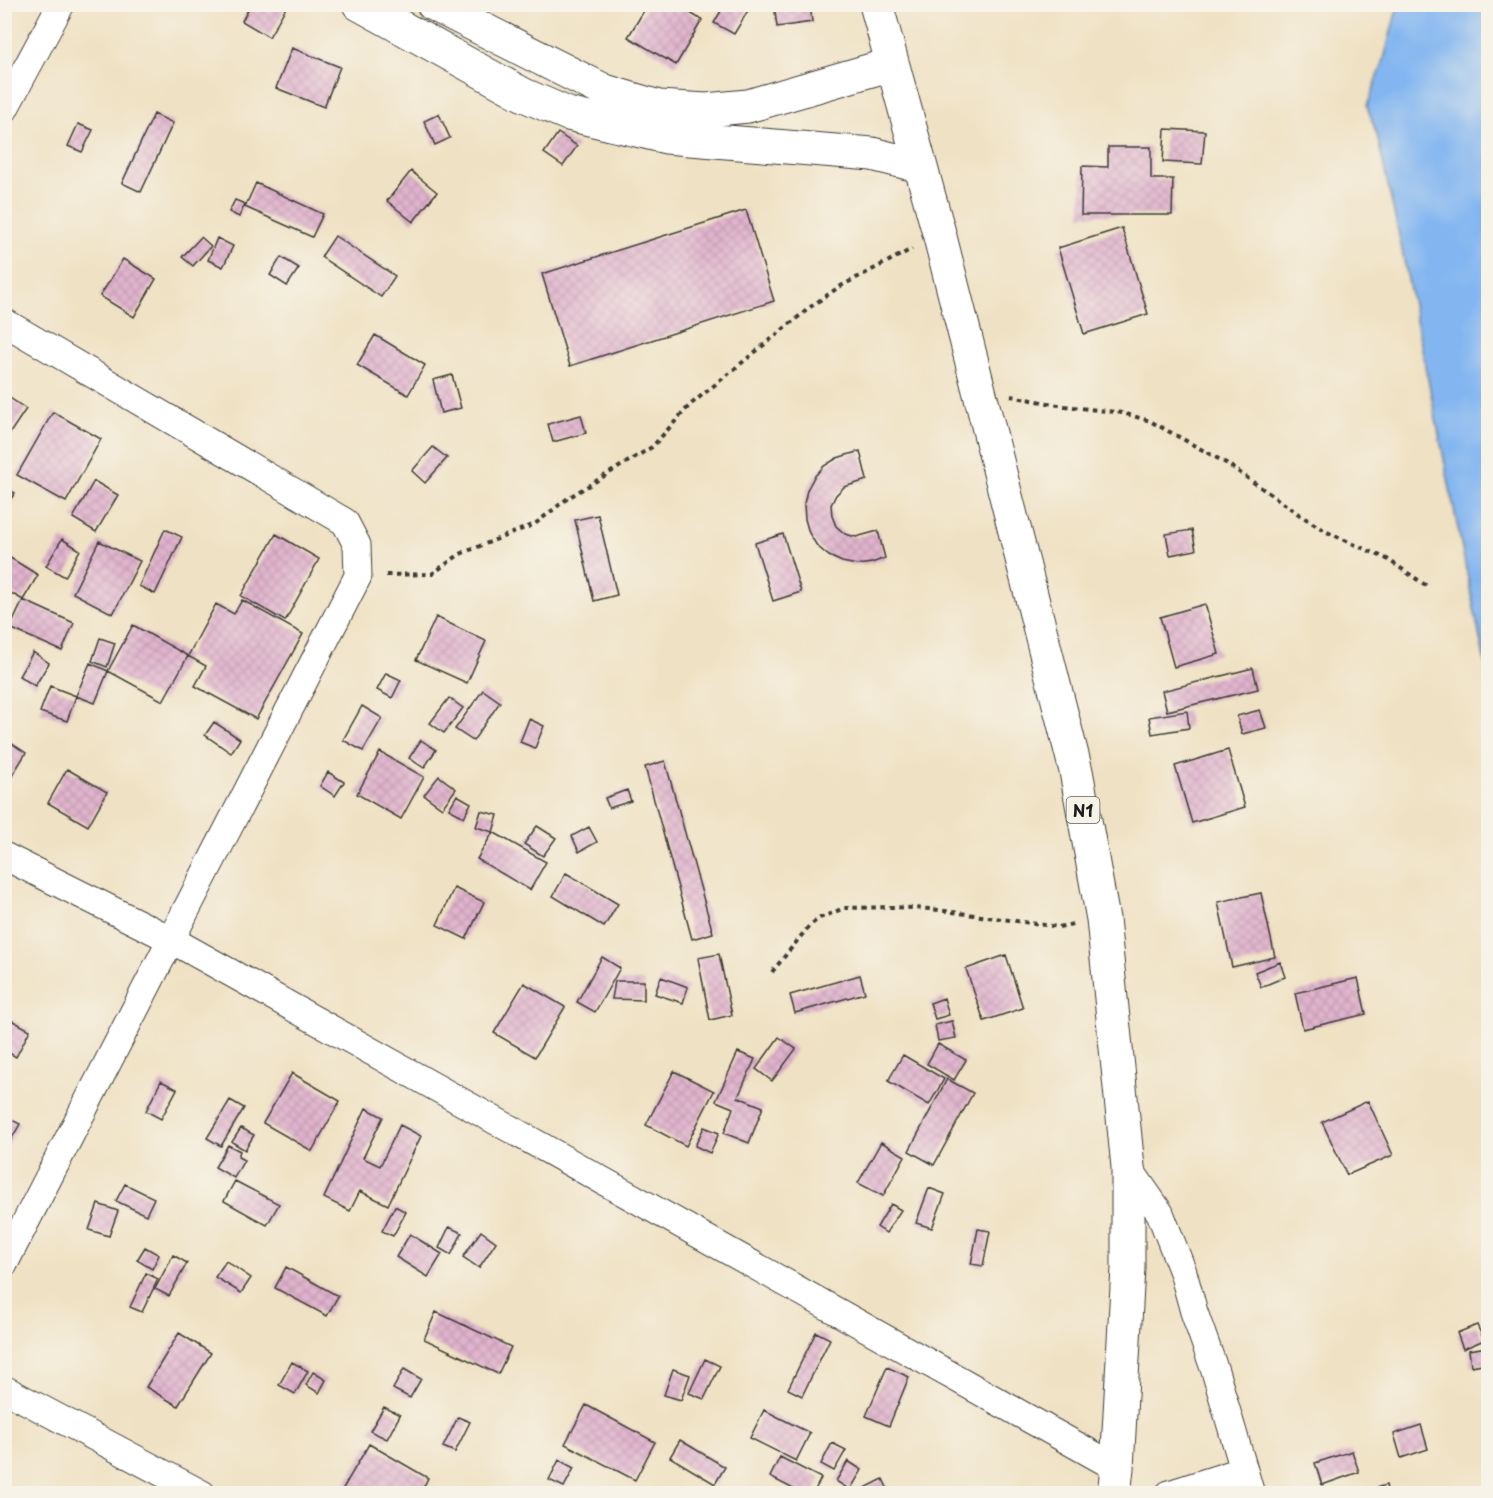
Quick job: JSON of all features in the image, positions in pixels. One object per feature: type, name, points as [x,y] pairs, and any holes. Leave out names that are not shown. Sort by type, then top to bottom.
[{"type":"main road","points":[[359,4],[524,95],[568,114],[666,137],[872,154],[917,155]]},
{"type":"main road","points":[[433,4],[605,91],[659,107],[706,110],[748,106],[895,73]]},
{"type":"main road","name":"N1","points":[[876,4],[939,233],[1076,771],[1103,919],[1128,1167],[1128,1268],[1115,1481]]},
{"type":"street","points":[[4,110],[61,4]]},
{"type":"street","points":[[4,321],[345,522],[357,545],[358,576],[4,1264]]},
{"type":"street","points":[[4,856],[172,939],[1115,1481]]},
{"type":"street","points":[[1128,1167],[1160,1213],[1183,1272],[1248,1482],[1169,1494]]},
{"type":"street","points":[[4,1389],[202,1494]]},
{"type":"path","points":[[358,576],[432,574],[460,554],[535,524],[568,498],[652,447],[690,405],[813,305],[839,287],[939,233]]},
{"type":"path","points":[[978,390],[1064,406],[1123,413],[1150,421],[1226,463],[1327,532],[1387,559],[1427,586]]},
{"type":"path","points":[[772,972],[810,926],[820,918],[844,908],[931,909],[1059,927],[1103,919]]},
{"type":"water","points":[[1398,5],[1488,5],[1488,678],[1400,240],[1377,135],[1367,106],[1383,63]]},
{"type":"building","points":[[251,4],[288,4],[269,37],[242,21]]},
{"type":"building","points":[[648,4],[675,4],[702,20],[676,65],[628,37]]},
{"type":"building","points":[[725,4],[752,4],[734,34],[714,23]]},
{"type":"building","points":[[774,4],[810,4],[812,22],[777,27]]},
{"type":"building","points":[[292,48],[340,67],[324,107],[276,88]]},
{"type":"building","points":[[154,114],[173,123],[141,192],[122,183]]},
{"type":"building","points":[[439,114],[450,138],[435,145],[424,121]]},
{"type":"building","points":[[78,124],[93,130],[82,152],[68,146]]},
{"type":"building","points":[[1165,129],[1205,131],[1202,164],[1163,162]]},
{"type":"building","points":[[558,133],[577,146],[563,166],[544,153]]},
{"type":"building","points":[[1108,147],[1151,147],[1151,179],[1173,179],[1172,215],[1081,215],[1082,166],[1108,167]]},
{"type":"building","points":[[411,171],[437,192],[413,222],[387,201]]},
{"type":"building","points":[[256,183],[323,214],[312,237],[245,207]]},
{"type":"building","points":[[235,200],[245,204],[239,217],[229,212]]},
{"type":"building","points":[[746,210],[774,301],[570,366],[542,274]]},
{"type":"building","points":[[1122,228],[1148,314],[1084,334],[1058,248]]},
{"type":"building","points":[[335,236],[395,276],[381,297],[321,257]]},
{"type":"building","points":[[201,237],[211,246],[193,266],[182,257]]},
{"type":"building","points":[[217,238],[233,246],[223,267],[208,260]]},
{"type":"building","points":[[281,257],[299,268],[287,286],[270,275]]},
{"type":"building","points":[[123,259],[156,279],[134,317],[100,296]]},
{"type":"building","points":[[375,335],[425,365],[408,395],[357,365]]},
{"type":"building","points":[[452,375],[461,408],[441,413],[433,380]]},
{"type":"building","points":[[4,394],[26,409],[4,442]]},
{"type":"building","points":[[53,412],[101,439],[66,502],[17,475]]},
{"type":"building","points":[[581,415],[586,433],[553,442],[548,424]]},
{"type":"building","points":[[433,447],[447,458],[425,483],[412,471]]},
{"type":"building","points":[[860,451],[867,480],[844,487],[836,495],[831,505],[832,516],[836,526],[845,534],[856,537],[878,531],[885,558],[857,565],[829,556],[817,546],[809,533],[804,504],[807,490],[814,477],[824,466],[837,458]]},
{"type":"building","points":[[94,481],[118,495],[96,532],[73,518]]},
{"type":"building","points":[[4,487],[15,493],[4,509]]},
{"type":"building","points":[[598,515],[617,595],[594,601],[575,520]]},
{"type":"building","points":[[165,529],[182,537],[155,594],[139,586]]},
{"type":"building","points":[[1192,530],[1196,550],[1170,555],[1166,534]]},
{"type":"building","points":[[276,534],[319,559],[285,621],[241,596]]},
{"type":"building","points":[[783,534],[801,592],[773,601],[755,543]]},
{"type":"building","points":[[62,539],[80,550],[65,577],[46,566]]},
{"type":"building","points":[[99,541],[140,561],[113,614],[73,593]]},
{"type":"building","points":[[4,554],[38,575],[23,600],[4,589]]},
{"type":"building","points":[[23,600],[74,623],[62,651],[10,628]]},
{"type":"building","points":[[242,600],[303,634],[256,719],[195,686],[206,666],[188,656],[216,604],[234,614]]},
{"type":"building","points":[[1205,604],[1219,654],[1174,667],[1160,617]]},
{"type":"building","points":[[436,617],[486,641],[467,683],[416,660]]},
{"type":"building","points":[[133,625],[188,656],[163,701],[108,671]]},
{"type":"building","points":[[100,638],[115,643],[107,667],[92,661]]},
{"type":"building","points":[[33,652],[49,663],[35,686],[19,676]]},
{"type":"building","points":[[90,663],[108,671],[95,703],[76,696]]},
{"type":"building","points":[[1253,668],[1258,689],[1167,711],[1162,691]]},
{"type":"building","points":[[386,673],[401,680],[392,698],[377,690]]},
{"type":"building","points":[[50,686],[76,696],[67,721],[40,712]]},
{"type":"building","points":[[483,690],[500,702],[473,741],[455,729]]},
{"type":"building","points":[[449,698],[463,708],[444,733],[430,723]]},
{"type":"building","points":[[362,706],[382,718],[363,751],[343,740]]},
{"type":"building","points":[[1260,710],[1266,728],[1242,734],[1237,716]]},
{"type":"building","points":[[1187,711],[1189,728],[1152,734],[1149,717]]},
{"type":"building","points":[[529,719],[544,726],[535,748],[520,742]]},
{"type":"building","points":[[214,722],[240,739],[231,753],[205,735]]},
{"type":"building","points":[[5,739],[26,753],[5,787]]},
{"type":"building","points":[[421,740],[436,750],[424,768],[409,758]]},
{"type":"building","points":[[1228,750],[1245,807],[1192,823],[1175,766]]},
{"type":"building","points":[[380,752],[424,777],[401,819],[357,794]]},
{"type":"building","points":[[665,761],[713,933],[692,939],[645,767]]},
{"type":"building","points":[[67,769],[107,792],[88,826],[48,803]]},
{"type":"building","points":[[328,772],[344,782],[335,796],[320,786]]},
{"type":"building","points":[[439,776],[456,789],[442,808],[424,795]]},
{"type":"building","points":[[627,790],[631,801],[609,808],[605,798]]},
{"type":"building","points":[[457,795],[471,803],[464,817],[449,809]]},
{"type":"building","points":[[481,811],[498,815],[493,832],[476,827]]},
{"type":"building","points":[[537,826],[556,838],[543,856],[524,844]]},
{"type":"building","points":[[589,827],[597,842],[579,852],[572,836]]},
{"type":"building","points":[[493,832],[546,862],[530,890],[477,859]]},
{"type":"building","points":[[566,873],[618,904],[604,927],[553,896]]},
{"type":"building","points":[[454,888],[484,902],[466,939],[437,925]]},
{"type":"building","points":[[1261,893],[1275,957],[1232,967],[1218,902]]},
{"type":"building","points":[[719,954],[732,1015],[710,1020],[698,958]]},
{"type":"building","points":[[1006,955],[1023,1008],[984,1021],[966,969]]},
{"type":"building","points":[[602,957],[620,968],[595,1012],[577,1002]]},
{"type":"building","points":[[1280,962],[1285,977],[1261,987],[1255,972]]},
{"type":"building","points":[[860,975],[865,993],[795,1013],[790,995]]},
{"type":"building","points":[[661,977],[688,987],[683,1003],[655,994]]},
{"type":"building","points":[[1358,978],[1366,1014],[1303,1029],[1295,993]]},
{"type":"building","points":[[615,981],[644,981],[644,1000],[612,999]]},
{"type":"building","points":[[524,983],[565,1007],[535,1057],[494,1033]]},
{"type":"building","points":[[944,998],[949,1015],[935,1019],[930,1003]]},
{"type":"building","points":[[11,1020],[30,1030],[16,1057],[4,1050],[4,1032]]},
{"type":"building","points":[[952,1021],[956,1038],[938,1041],[935,1025]]},
{"type":"building","points":[[779,1037],[796,1049],[772,1081],[756,1069]]},
{"type":"building","points":[[938,1044],[966,1060],[954,1080],[927,1064]]},
{"type":"building","points":[[738,1052],[755,1059],[738,1097],[763,1107],[749,1143],[724,1133],[733,1108],[716,1101]]},
{"type":"building","points":[[903,1055],[944,1079],[929,1105],[888,1081]]},
{"type":"building","points":[[674,1071],[714,1091],[686,1146],[646,1125]]},
{"type":"building","points":[[292,1073],[340,1101],[312,1151],[263,1123]]},
{"type":"building","points":[[947,1079],[973,1093],[934,1165],[909,1151]]},
{"type":"building","points":[[161,1081],[177,1089],[161,1119],[146,1111]]},
{"type":"building","points":[[230,1100],[244,1108],[221,1146],[207,1138]]},
{"type":"building","points":[[1368,1101],[1393,1155],[1347,1175],[1322,1122]]},
{"type":"building","points":[[366,1108],[383,1117],[363,1158],[380,1166],[400,1125],[421,1136],[388,1205],[360,1191],[350,1211],[324,1198]]},
{"type":"building","points":[[4,1116],[20,1124],[4,1152]]},
{"type":"building","points":[[704,1127],[719,1133],[710,1153],[695,1146]]},
{"type":"building","points":[[241,1128],[254,1135],[245,1150],[232,1142]]},
{"type":"building","points":[[881,1142],[905,1156],[883,1196],[858,1183]]},
{"type":"building","points":[[228,1145],[240,1151],[238,1157],[244,1160],[234,1178],[215,1167]]},
{"type":"building","points":[[235,1181],[279,1204],[267,1225],[224,1201]]},
{"type":"building","points":[[125,1184],[154,1198],[146,1215],[116,1201]]},
{"type":"building","points":[[929,1188],[945,1194],[932,1228],[916,1223]]},
{"type":"building","points":[[98,1204],[118,1211],[109,1236],[89,1230]]},
{"type":"building","points":[[891,1204],[901,1210],[886,1233],[877,1227]]},
{"type":"building","points":[[395,1206],[406,1212],[393,1236],[382,1231]]},
{"type":"building","points":[[449,1227],[462,1233],[451,1255],[439,1248]]},
{"type":"building","points":[[978,1229],[990,1231],[983,1266],[971,1264]]},
{"type":"building","points":[[481,1231],[496,1242],[479,1268],[463,1257]]},
{"type":"building","points":[[410,1234],[442,1254],[428,1277],[396,1257]]},
{"type":"building","points":[[145,1247],[159,1255],[152,1269],[137,1260]]},
{"type":"building","points":[[173,1255],[187,1263],[169,1296],[155,1289]]},
{"type":"building","points":[[226,1261],[251,1278],[241,1293],[215,1277]]},
{"type":"building","points":[[286,1267],[338,1296],[327,1316],[275,1288]]},
{"type":"building","points":[[146,1273],[158,1279],[142,1312],[130,1307]]},
{"type":"building","points":[[436,1312],[511,1347],[498,1374],[424,1339]]},
{"type":"building","points":[[1477,1325],[1484,1340],[1463,1349],[1457,1333]]},
{"type":"building","points":[[816,1332],[830,1339],[802,1396],[788,1389]]},
{"type":"building","points":[[179,1333],[211,1353],[178,1406],[146,1387]]},
{"type":"building","points":[[1488,1347],[1488,1363],[1471,1366],[1469,1350]]},
{"type":"building","points":[[705,1359],[720,1366],[704,1399],[689,1393]]},
{"type":"building","points":[[292,1362],[308,1371],[295,1394],[279,1385]]},
{"type":"building","points":[[887,1367],[909,1377],[889,1426],[866,1416]]},
{"type":"building","points":[[404,1369],[421,1379],[410,1398],[393,1389]]},
{"type":"building","points":[[673,1369],[690,1375],[681,1400],[664,1395]]},
{"type":"building","points":[[313,1372],[326,1380],[319,1393],[306,1385]]},
{"type":"building","points":[[586,1405],[655,1442],[635,1480],[565,1444]]},
{"type":"building","points":[[384,1407],[400,1415],[387,1439],[370,1431]]},
{"type":"building","points":[[764,1410],[810,1433],[796,1461],[750,1438]]},
{"type":"building","points":[[458,1417],[470,1422],[455,1452],[443,1447]]},
{"type":"building","points":[[1421,1425],[1428,1449],[1401,1458],[1394,1434]]},
{"type":"building","points":[[680,1440],[725,1467],[715,1484],[670,1457]]},
{"type":"building","points":[[832,1443],[846,1450],[834,1471],[821,1464]]},
{"type":"building","points":[[369,1444],[428,1478],[420,1494],[347,1494],[342,1490]]},
{"type":"building","points":[[1352,1451],[1359,1472],[1322,1485],[1315,1463]]},
{"type":"building","points":[[780,1457],[821,1478],[813,1494],[803,1494],[770,1477]]},
{"type":"building","points":[[559,1460],[574,1468],[564,1487],[549,1480]]},
{"type":"building","points":[[848,1461],[862,1470],[850,1490],[836,1481]]},
{"type":"building","points":[[883,1479],[890,1494],[863,1494],[861,1490]]},
{"type":"building","points":[[1386,1485],[1388,1494],[1359,1493]]}]
